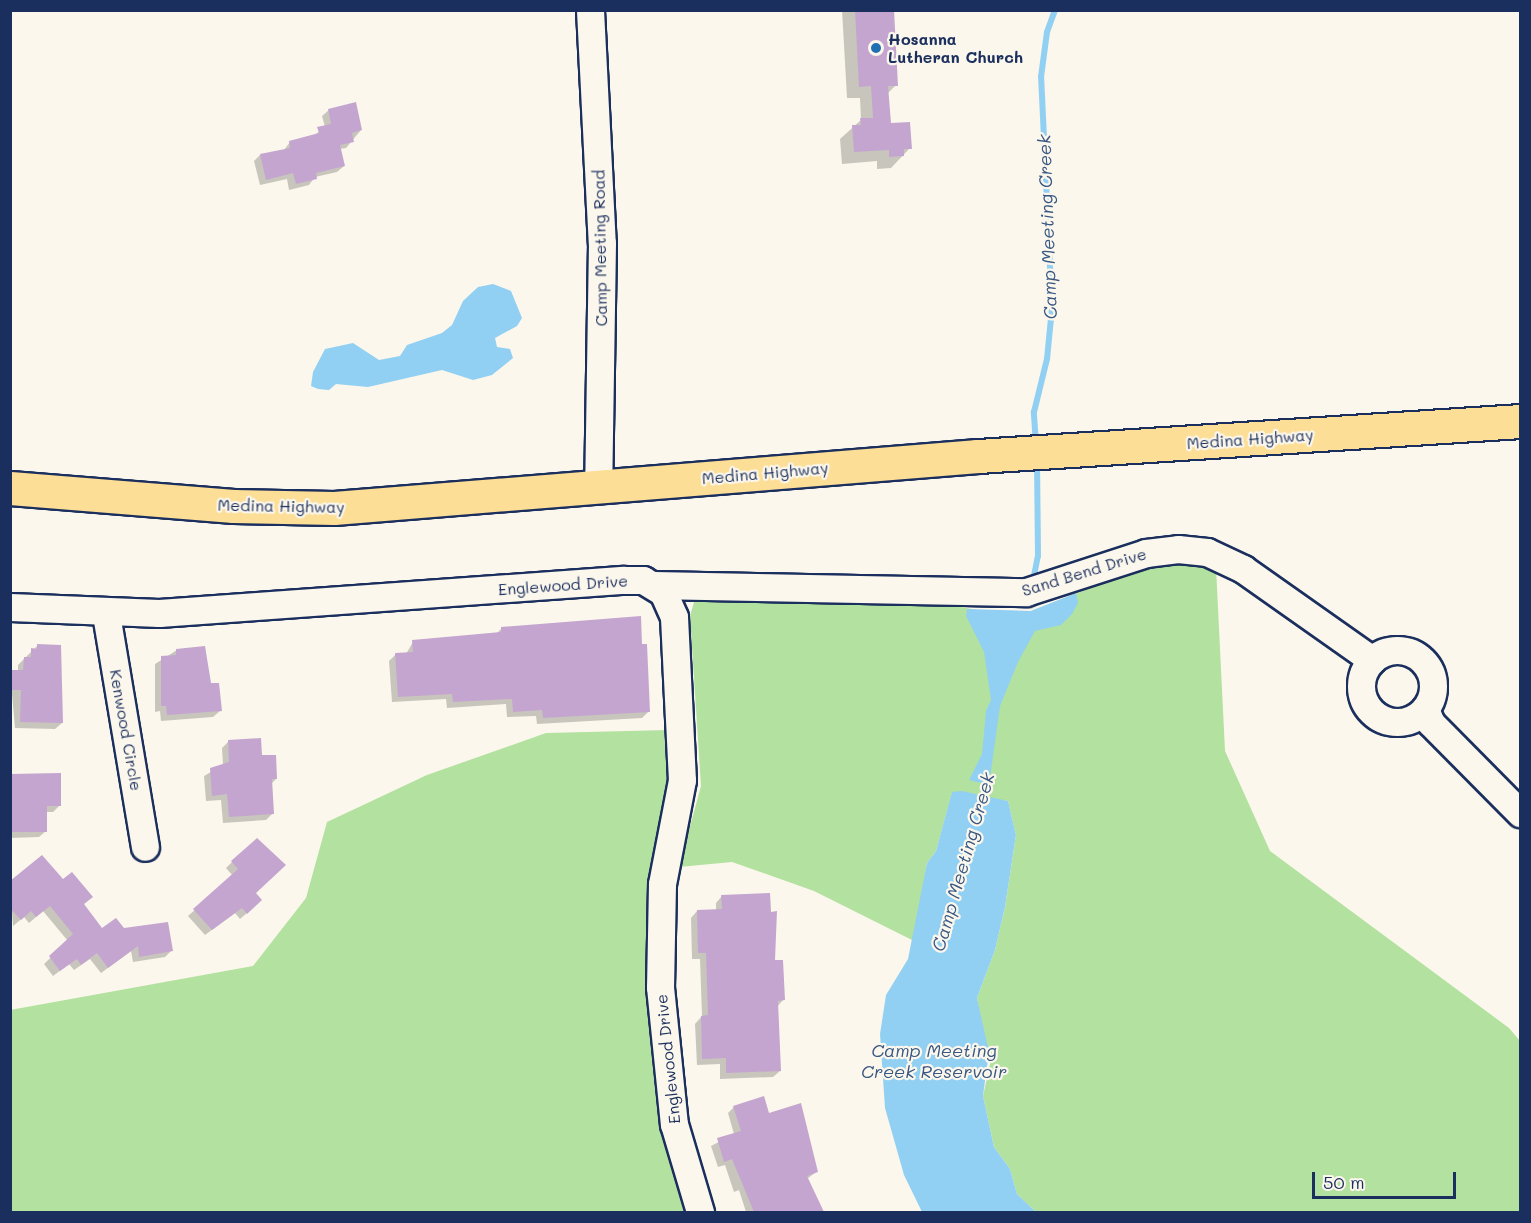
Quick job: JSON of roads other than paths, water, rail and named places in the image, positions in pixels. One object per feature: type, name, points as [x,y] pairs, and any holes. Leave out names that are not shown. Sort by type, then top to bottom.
[{"type":"main road","name":"Medina Highway","points":[[10,488],[233,506],[334,508],[978,456],[1521,421]]},
{"type":"street","name":"Camp Meeting Road","points":[[590,10],[602,243],[598,486]]},
{"type":"street","name":"Sand Bend Drive","points":[[654,585],[1026,592],[1161,549],[1207,552],[1283,594],[1372,660]]},
{"type":"street","name":"Englewood Drive","points":[[10,607],[106,614],[624,580],[654,585],[670,600],[674,617],[682,780],[662,884],[658,935],[664,1042],[674,1124],[700,1212]]},
{"type":"street","name":"Kenwood Circle","points":[[106,614],[146,847]]},
{"type":"street","points":[[1388,651],[1406,651],[1425,664],[1433,686],[1425,709],[1405,721],[1382,719],[1372,712],[1365,703],[1362,680],[1372,660],[1388,651]]},
{"type":"street","points":[[1425,709],[1431,723],[1521,813]]},
{"type":"water","points":[[493,284],[511,291],[522,318],[517,326],[495,338],[497,347],[510,349],[513,358],[492,375],[473,380],[442,370],[368,387],[336,384],[329,390],[311,386],[313,372],[325,349],[353,343],[379,360],[400,356],[407,345],[442,333],[452,325],[463,301],[478,287]]},
{"type":"water","points":[[1076,593],[1078,603],[1072,614],[1061,625],[1035,631],[1018,662],[1000,706],[989,785],[969,780],[982,754],[986,711],[991,700],[984,652],[966,616],[967,609],[1031,611]]},
{"type":"water","name":"Camp Meeting Creek Reservoir","points":[[962,791],[1008,801],[1016,835],[1005,907],[995,950],[977,998],[989,1052],[983,1096],[994,1147],[1010,1169],[1017,1194],[1036,1212],[922,1212],[904,1175],[885,1108],[880,1034],[886,995],[908,959],[927,863],[936,851],[952,792]]},
{"type":"waterway","name":"Camp Meeting Creek","points":[[1036,444],[1034,412],[1047,359],[1052,308],[1041,77],[1047,32],[1055,10]]},
{"type":"waterway","name":"Camp Meeting Creek","points":[[1033,581],[1038,556],[1037,463]]},
{"type":"waterway","name":"Camp Meeting Creek","points":[[982,801],[988,779]]},
{"type":"place","name":"Hosanna Lutheran Church","points":[[876,48]]}]
